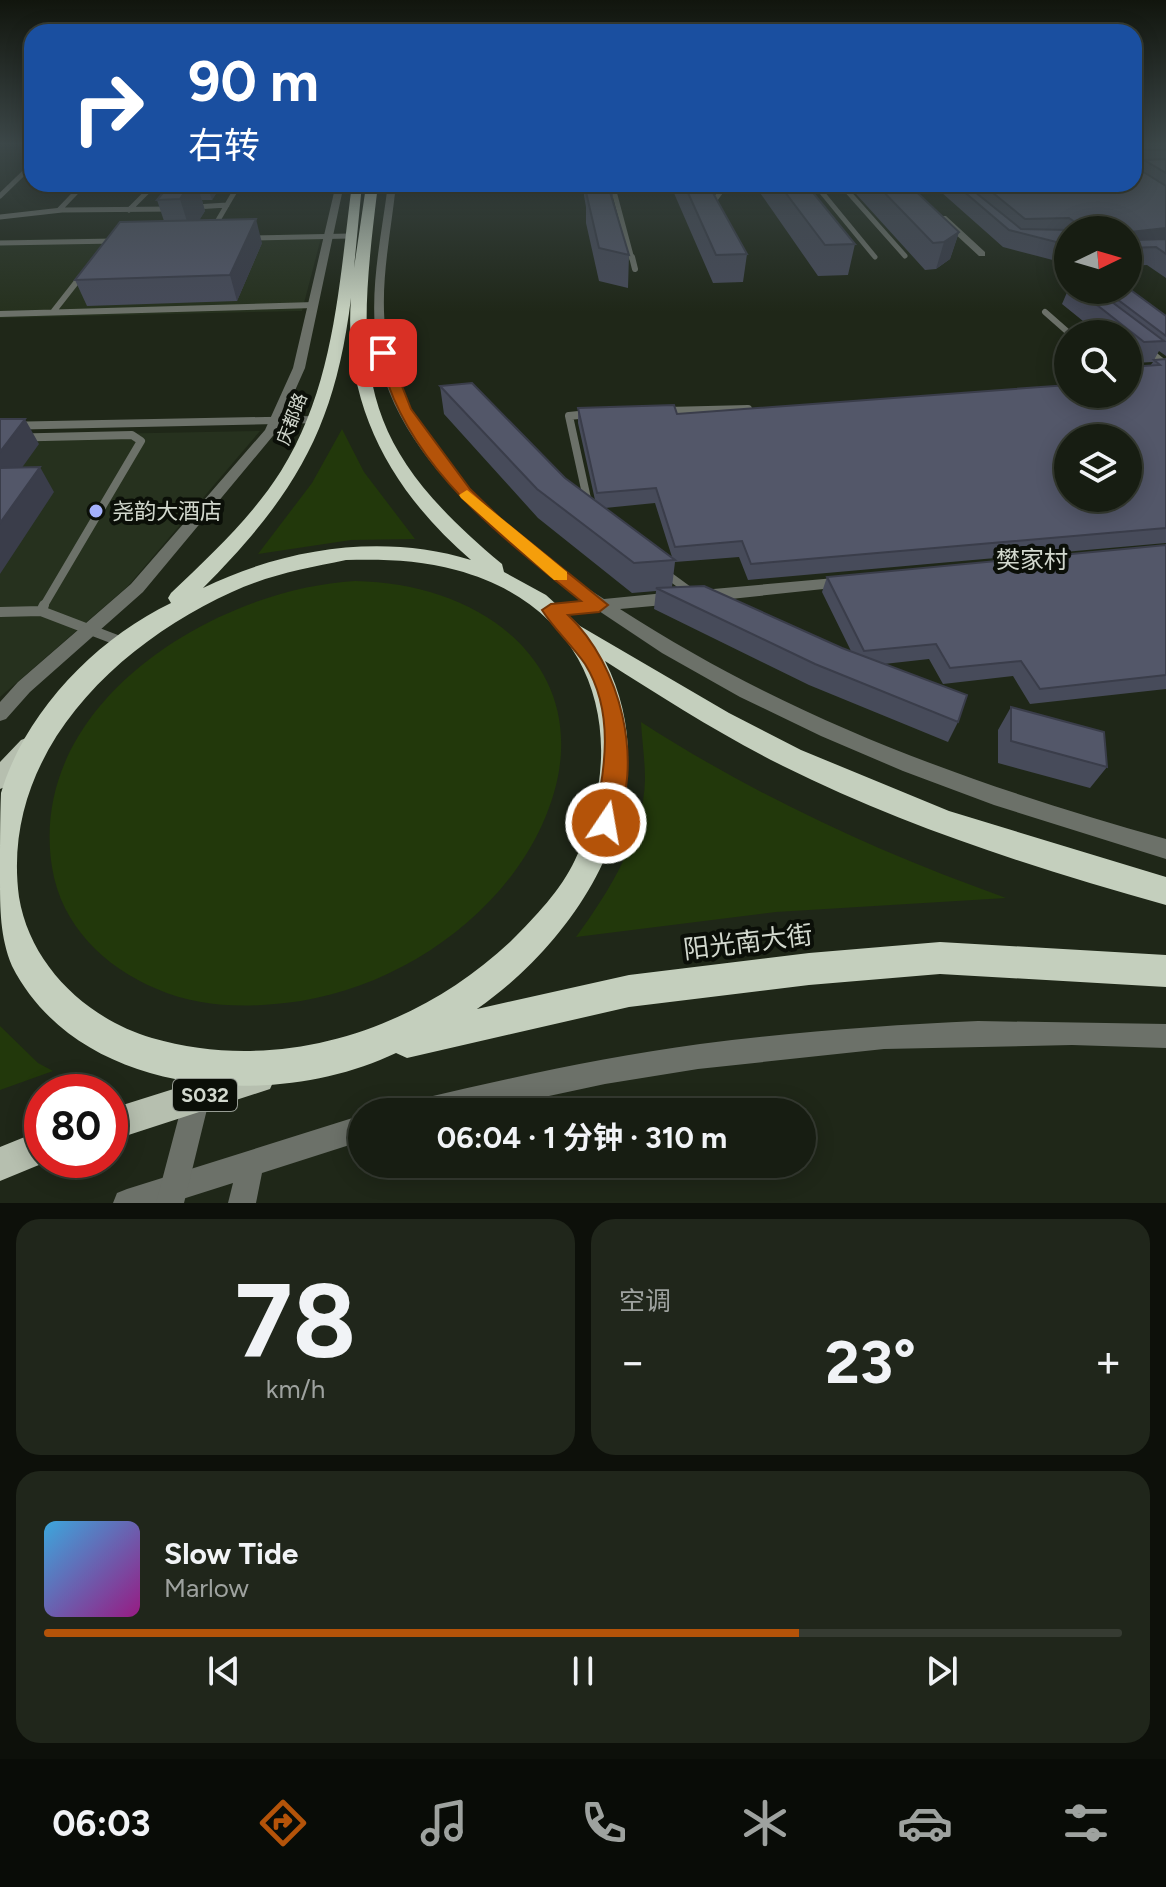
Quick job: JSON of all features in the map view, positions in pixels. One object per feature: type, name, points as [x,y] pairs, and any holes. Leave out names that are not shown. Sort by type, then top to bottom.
[{"type":"highway","name":"庆都路","points":[[158,619],[268,505],[302,452],[315,420],[332,356],[355,199]]},
{"type":"highway","points":[[370,199],[357,314],[361,379],[368,410],[387,454],[441,523],[560,619],[743,733],[856,786],[990,840],[1166,891]]},
{"type":"highway","points":[[515,585],[471,566],[424,555],[346,553],[292,562],[237,579],[158,619],[125,643],[87,677],[47,726],[31,753],[8,811],[1,873],[13,934],[26,963],[45,989],[70,1013],[99,1034],[145,1054],[212,1068],[299,1065],[344,1055],[428,1021],[501,973],[556,915],[594,854],[613,793],[616,738],[601,677],[560,619]]},
{"type":"highway","name":"阳光南大街","points":[[344,1055],[629,991],[809,969],[940,958],[1166,971]]},
{"type":"main road","points":[[0,779],[47,726]]},
{"type":"main road","name":"S032","points":[[128,1119],[299,1065]]},
{"type":"main road","points":[[0,1164],[24,1154]]},
{"type":"street","points":[[0,714],[24,687],[137,588],[254,454],[293,386],[337,199]]},
{"type":"street","points":[[391,199],[381,334],[383,353],[404,409],[428,447],[477,506],[599,605],[668,650],[726,681],[885,756],[1016,806],[1166,849]]},
{"type":"street","points":[[939,214],[982,254]]},
{"type":"street","points":[[0,426],[315,420]]},
{"type":"street","points":[[560,619],[599,605],[869,580]]},
{"type":"street","points":[[483,1098],[563,1080],[770,1046],[974,1031],[1053,1030],[1166,1036]]},
{"type":"street","points":[[172,1196],[197,1097]]},
{"type":"street","points":[[127,1203],[172,1196],[251,1162],[348,1132]]},
{"type":"street","points":[[242,1203],[251,1162]]},
{"type":"lane","points":[[59,210],[69,199]]},
{"type":"lane","points":[[129,210],[140,199]]},
{"type":"lane","points":[[214,227],[230,199]]},
{"type":"lane","points":[[615,199],[635,269]]},
{"type":"lane","points":[[717,199],[713,206],[718,215]]},
{"type":"lane","points":[[827,199],[875,257]]},
{"type":"lane","points":[[854,199],[905,256]]},
{"type":"lane","points":[[190,208],[227,205]]},
{"type":"lane","points":[[0,217],[59,210],[178,208]]},
{"type":"lane","points":[[250,238],[350,236]]},
{"type":"lane","points":[[100,252],[109,241]]},
{"type":"lane","points":[[0,243],[124,241]]},
{"type":"lane","points":[[53,312],[91,264]]},
{"type":"lane","points":[[0,314],[314,305]]},
{"type":"lane","points":[[1045,312],[1054,320]]},
{"type":"lane","points":[[1142,346],[1166,366]]},
{"type":"lane","points":[[1153,367],[1166,366]]},
{"type":"lane","points":[[659,412],[755,409]]},
{"type":"lane","points":[[592,520],[569,416],[596,413]]},
{"type":"lane","points":[[0,438],[132,435],[141,441],[41,611]]},
{"type":"lane","points":[[662,571],[696,596]]},
{"type":"lane","points":[[0,612],[41,611],[125,643]]},
{"type":"shaded area","points":[[322,234],[302,311],[0,318],[0,240]]},
{"type":"shaded area","name":"尧韵大酒店","points":[[260,431],[128,586],[0,697],[0,436]]},
{"type":"green space","points":[[342,429],[364,472],[415,539],[351,540],[258,554],[312,483]]},
{"type":"green space","points":[[355,581],[406,586],[452,600],[493,621],[525,649],[548,685],[560,726],[559,773],[542,825],[524,858],[501,889],[474,917],[410,963],[375,980],[338,993],[301,1001],[247,1006],[174,996],[138,980],[88,942],[75,925],[57,888],[52,867],[52,808],[69,754],[100,707],[141,666],[191,632],[245,606],[301,589]]},
{"type":"green space","points":[[641,722],[728,774],[818,820],[911,862],[1006,898],[776,912],[576,937],[612,882],[638,821],[645,779]]},
{"type":"green space","points":[[0,1026],[38,1063],[53,1071],[24,1074],[24,1081],[0,1090]]},
{"type":"building","points":[[588,199],[612,199],[629,255],[599,248]]},
{"type":"building","points":[[691,199],[716,199],[747,254],[716,255]]},
{"type":"building","points":[[790,199],[818,199],[855,244],[825,245]]},
{"type":"building","points":[[891,199],[924,199],[959,232],[944,242],[933,243]]},
{"type":"building","points":[[973,199],[984,199],[1021,229],[1054,230],[1054,241],[1009,230]]},
{"type":"building","points":[[1001,199],[1166,199],[1166,228],[1142,231],[1142,216],[1025,219]]},
{"type":"building","points":[[256,219],[230,275],[75,280],[120,222]]},
{"type":"building","points":[[1166,239],[1166,254],[1156,247],[1142,248],[1142,240]]},
{"type":"building","points":[[1142,298],[1166,316],[1166,336],[1124,304],[1142,304]]},
{"type":"building","points":[[1096,304],[1115,304],[1136,320],[1116,320]]},
{"type":"building","points":[[1142,324],[1164,341],[1144,342]]},
{"type":"building","points":[[1166,359],[1166,528],[751,564],[742,541],[675,547],[656,488],[597,493],[578,408],[674,405],[677,414],[1054,386],[1054,408],[1142,408],[1142,366],[1160,365],[1154,360]]},
{"type":"building","points":[[472,383],[565,478],[675,560],[634,563],[537,489],[440,386]]},
{"type":"building","points":[[0,419],[25,419],[0,452]]},
{"type":"building","points":[[40,467],[0,523],[0,468]]},
{"type":"building","points":[[1166,545],[1166,675],[1040,689],[1021,661],[950,668],[936,644],[864,651],[827,577]]},
{"type":"building","points":[[704,586],[842,648],[967,695],[958,722],[815,664],[656,588]]},
{"type":"building","points":[[1011,707],[1104,732],[1107,767],[1011,741]]},
{"type":"slow traffic","points":[[467,495],[494,522],[561,576]]},
{"type":"place","name":"尧韵大酒店","points":[[96,511]]},
{"type":"district","name":"樊家村","points":[[1032,559]]},
{"type":"route","points":[[383,353],[404,409],[428,447],[464,492],[494,522],[599,605],[551,610],[584,646],[606,688],[613,712],[617,765],[606,823]]}]
